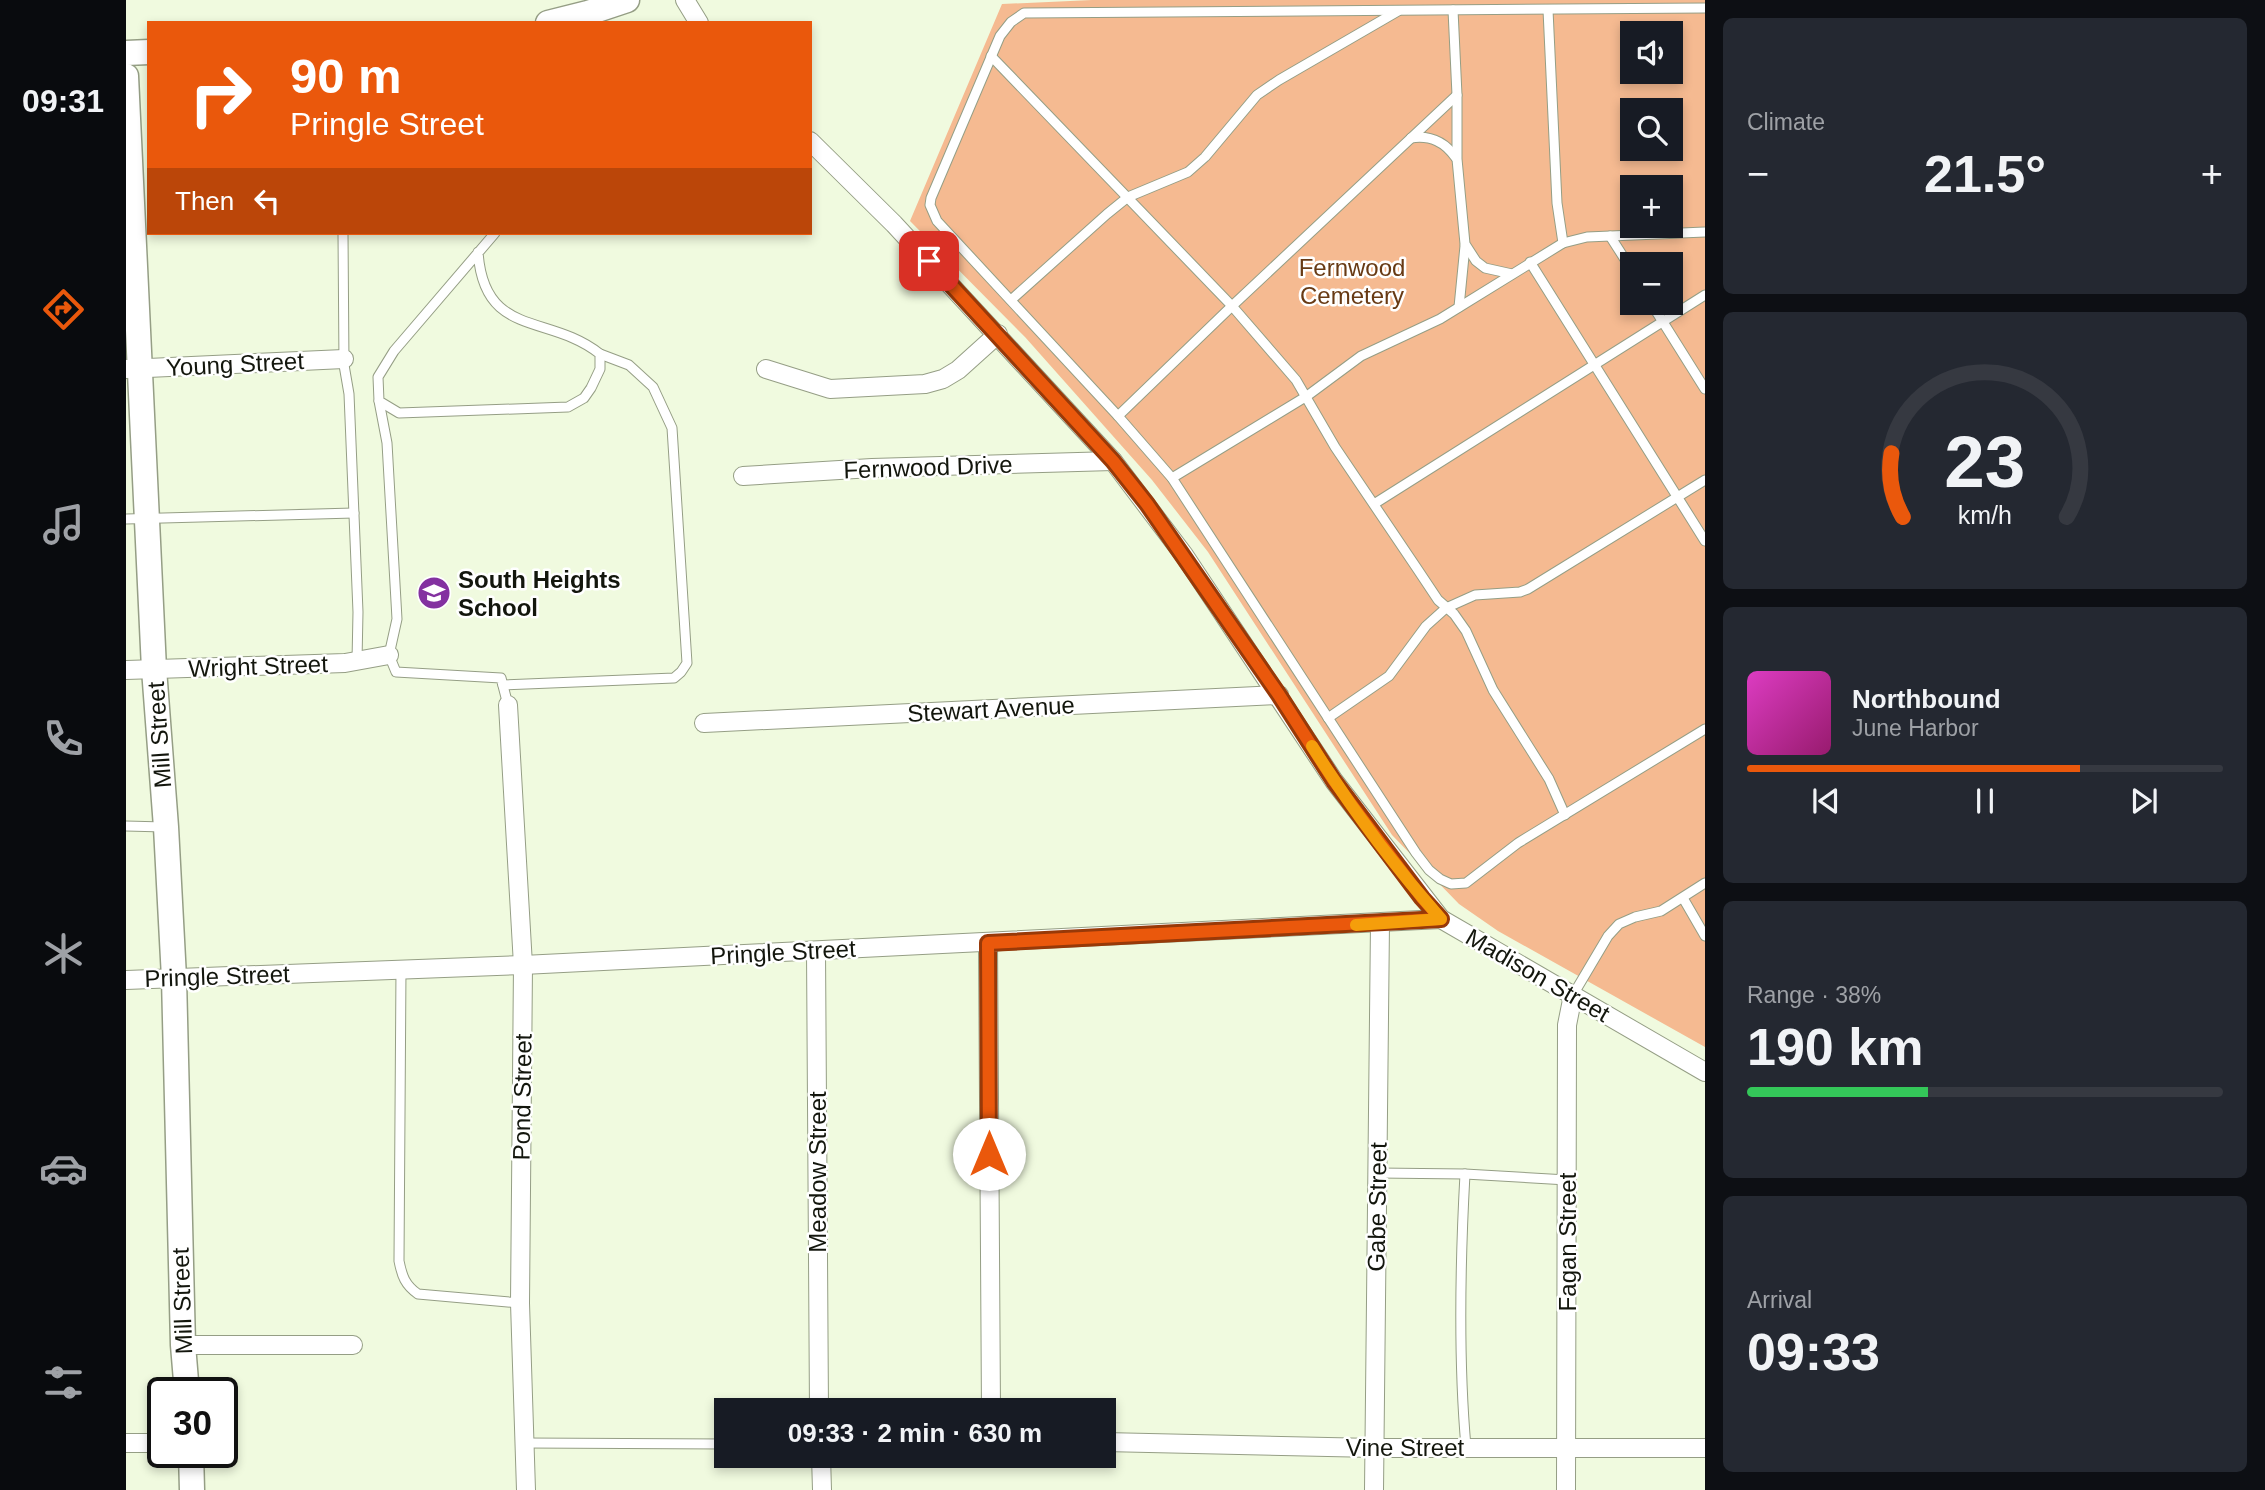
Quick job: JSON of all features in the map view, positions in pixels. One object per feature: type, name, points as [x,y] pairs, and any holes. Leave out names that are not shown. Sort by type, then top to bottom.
[{"type":"street","points":[[567,21],[627,0]]},
{"type":"street","points":[[685,0],[698,21]]},
{"type":"street","points":[[126,53],[147,52]]},
{"type":"street","name":"Mill Street","points":[[126,76],[133,207],[136,519],[153,669],[166,827],[174,978],[186,1377]]},
{"type":"street","name":"Madison Street","points":[[812,143],[894,224],[1113,461],[1184,555],[1334,781],[1422,898],[1441,919],[1705,1072]]},
{"type":"street","points":[[766,369],[830,389],[925,384],[943,379],[958,370],[998,334]]},
{"type":"street","name":"Young Street","points":[[133,369],[344,359]]},
{"type":"street","name":"Fernwood Drive","points":[[743,476],[872,468],[1113,461]]},
{"type":"street","name":"Wright Street","points":[[126,670],[345,663],[389,655]]},
{"type":"street","name":"Stewart Avenue","points":[[704,723],[1279,695]]},
{"type":"street","name":"Pond Street","points":[[508,705],[523,965],[520,1303],[526,1490]]},
{"type":"street","name":"Pringle Street","points":[[126,980],[523,965],[1441,919]]},
{"type":"street","name":"Gabe Street","points":[[1374,1490],[1380,923]]},
{"type":"street","points":[[988,943],[992,1398]]},
{"type":"street","name":"Meadow Street","points":[[816,951],[819,1398]]},
{"type":"street","name":"Fagan Street","points":[[1566,1490],[1567,1025],[1573,996]]},
{"type":"street","points":[[183,1345],[353,1345]]},
{"type":"street","name":"Vine Street","points":[[1116,1442],[1374,1448],[1705,1448]]},
{"type":"street","points":[[126,1443],[147,1443]]},
{"type":"street","points":[[191,1468],[192,1490]]},
{"type":"street","points":[[821,1468],[822,1490]]},
{"type":"lane","points":[[1236,0],[1236,11]]},
{"type":"lane","points":[[1705,8],[1594,5],[1548,10],[1024,13],[1005,28],[991,56],[930,205],[937,221],[1172,478],[1416,853],[1430,870],[1451,884],[1466,883],[1518,843],[1705,729]]},
{"type":"lane","points":[[1011,300],[1128,197],[1188,172],[1205,158],[1257,95],[1279,79],[1400,10]]},
{"type":"lane","points":[[1453,10],[1457,159],[1465,244],[1459,307]]},
{"type":"lane","points":[[1548,10],[1557,203],[1563,243]]},
{"type":"lane","points":[[991,56],[1232,306],[1285,365],[1307,396],[1335,447],[1432,590],[1466,631],[1493,690],[1549,779],[1565,815]]},
{"type":"lane","points":[[1118,416],[1457,95]]},
{"type":"lane","points":[[1409,138],[1438,141],[1457,159]]},
{"type":"lane","points":[[1172,478],[1307,396],[1361,356],[1425,327],[1563,243],[1587,237],[1705,232]]},
{"type":"lane","points":[[343,235],[344,359],[349,394],[358,612],[357,661]]},
{"type":"lane","points":[[493,235],[394,351],[378,377],[379,401],[387,443],[397,619],[389,655],[396,672],[501,678],[508,705]]},
{"type":"lane","points":[[1611,236],[1621,252]]},
{"type":"lane","points":[[1465,244],[1476,261],[1485,268],[1512,274]]},
{"type":"lane","points":[[478,252],[480,274],[494,303],[516,318],[585,342],[600,354],[629,366],[653,387],[673,428],[687,663],[674,678],[503,685]]},
{"type":"lane","points":[[1530,262],[1705,541]]},
{"type":"lane","points":[[1374,504],[1705,295]]},
{"type":"lane","points":[[1659,315],[1705,389]]},
{"type":"lane","points":[[379,401],[399,413],[568,407],[584,398],[591,388],[600,369],[600,354]]},
{"type":"lane","points":[[1328,718],[1390,676],[1418,635],[1446,608],[1475,595],[1528,589],[1705,480]]},
{"type":"lane","points":[[136,519],[354,513]]},
{"type":"lane","points":[[126,826],[166,827]]},
{"type":"lane","points":[[1573,996],[1608,936],[1619,924],[1661,911],[1705,883]]},
{"type":"lane","points":[[1683,898],[1705,936]]},
{"type":"lane","points":[[401,969],[399,1261],[402,1276],[407,1286],[418,1294],[520,1303]]},
{"type":"lane","points":[[1378,1173],[1465,1174],[1567,1181]]},
{"type":"lane","points":[[1465,1174],[1461,1241],[1462,1401],[1465,1447]]},
{"type":"lane","points":[[524,1443],[714,1444]]},
{"type":"green space","name":"Fernwood Cemetery","points":[[1092,0],[1705,0],[1705,1047],[1498,931],[1459,904],[1392,835],[1208,552],[1152,480],[1025,337],[910,221],[1002,4]]},
{"type":"slow traffic","points":[[1312,746],[1334,781],[1422,898],[1441,919],[1356,925]]},
{"type":"place","name":"South Heights School","points":[[434,593]]},
{"type":"route","points":[[929,261],[1113,461],[1147,504],[1279,695],[1334,781],[1422,898],[1441,919],[988,943],[989,1154]]}]
